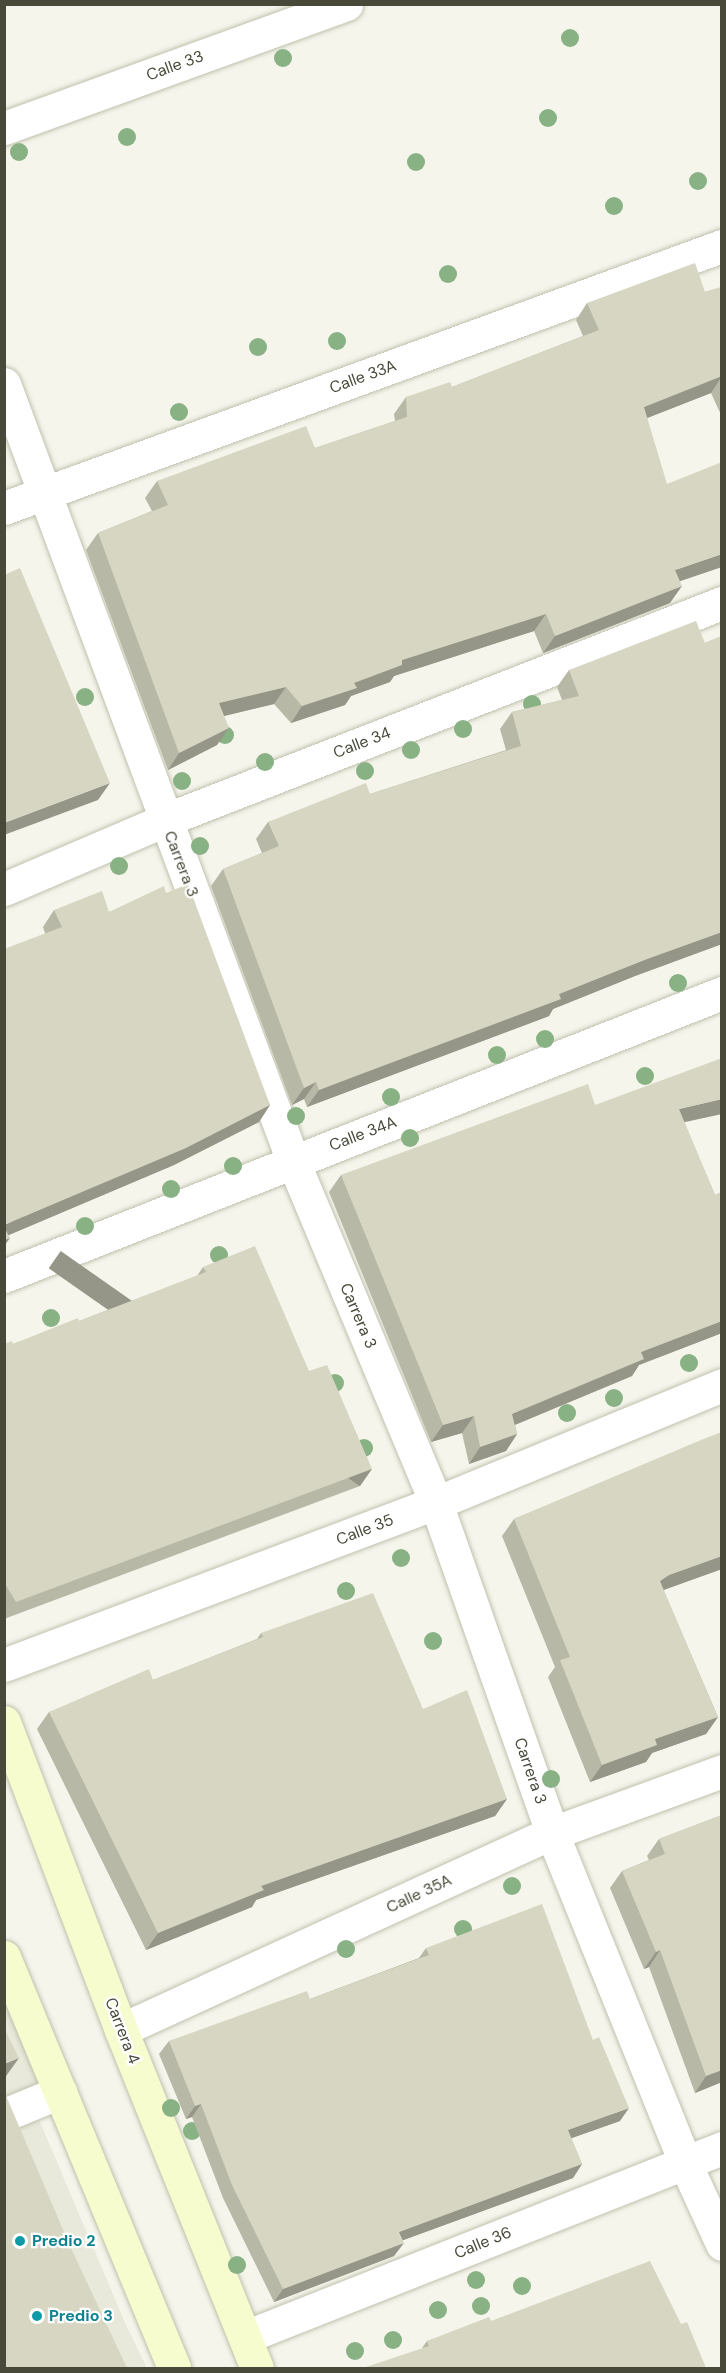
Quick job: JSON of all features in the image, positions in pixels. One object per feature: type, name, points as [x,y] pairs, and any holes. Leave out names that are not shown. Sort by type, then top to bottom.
[{"type":"main road","name":"Carrera 4","points":[[4,1722],[121,2030],[257,2368]]},
{"type":"main road","points":[[4,1957],[174,2368]]},
{"type":"street","name":"Calle 33","points":[[4,128],[346,4]]},
{"type":"street","name":"Calle 33A","points":[[4,508],[722,246]]},
{"type":"street","name":"Carrera 3","points":[[4,384],[46,492],[292,1161],[436,1503],[552,1833],[685,2163],[722,2244]]},
{"type":"street","name":"Calle 34","points":[[4,890],[165,820],[722,603]]},
{"type":"street","name":"Calle 34A","points":[[4,1276],[722,993]]},
{"type":"street","name":"Calle 35","points":[[4,1665],[436,1503],[722,1385]]},
{"type":"street","name":"Calle 35A","points":[[121,2030],[552,1833],[722,1771]]},
{"type":"street","points":[[4,2115],[60,2092]]},
{"type":"street","name":"Calle 36","points":[[244,2337],[722,2148]]},
{"type":"shaded area","points":[[4,1986],[51,2086],[4,2106]]},
{"type":"shaded area","points":[[35,2110],[126,2325],[147,2368],[5,2368],[5,2123]]},
{"type":"building","points":[[695,263],[705,292],[722,287],[722,376],[644,407],[667,484],[722,462],[722,554],[675,570],[682,586],[555,636],[546,614],[402,660],[402,665],[354,683],[357,688],[302,706],[286,687],[219,703],[229,728],[179,753],[98,533],[168,505],[157,481],[306,426],[315,448],[407,417],[406,397],[450,382],[452,387],[599,330],[587,303]]},
{"type":"building","points":[[20,568],[110,783],[4,823],[4,575]]},
{"type":"building","points":[[696,621],[705,643],[722,636],[722,932],[559,994],[561,999],[319,1090],[316,1082],[304,1088],[223,869],[279,846],[268,822],[366,783],[370,794],[521,746],[512,712],[579,696],[569,670]]},
{"type":"building","points":[[188,884],[270,1105],[186,1148],[4,1225],[4,949],[62,927],[54,910],[102,891],[109,912],[164,886],[166,893]]},
{"type":"building","points":[[722,1058],[722,1099],[679,1109],[715,1195],[722,1192],[722,1321],[641,1352],[644,1359],[512,1414],[517,1434],[480,1447],[474,1416],[443,1425],[341,1175],[588,1084],[595,1105]]},
{"type":"building","points":[[4,1227],[10,1238],[4,1240]]},
{"type":"building","points":[[255,1246],[309,1371],[327,1365],[372,1469],[16,1602],[4,1582],[4,1344],[12,1341],[13,1344],[78,1318],[79,1321],[206,1272],[203,1267]]},
{"type":"building","points":[[722,1432],[722,1556],[669,1575],[660,1581],[718,1717],[655,1739],[657,1745],[602,1765],[560,1660],[570,1657],[514,1519]]},
{"type":"building","points":[[373,1593],[423,1709],[467,1690],[507,1799],[261,1886],[264,1890],[158,1933],[49,1712],[149,1669],[153,1680],[263,1637],[261,1633]]},
{"type":"building","points":[[722,1815],[722,2070],[706,2076],[660,1950],[656,1952],[622,1871],[665,1854],[659,1839]]},
{"type":"building","points":[[542,1904],[593,2040],[599,2037],[629,2108],[568,2130],[582,2164],[399,2232],[404,2243],[283,2289],[232,2185],[201,2104],[195,2106],[169,2041],[307,1991],[310,1999],[429,1955],[426,1948]]},
{"type":"building","points":[[4,2028],[19,2058],[4,2064]]},
{"type":"building","points":[[4,2091],[70,2246],[127,2368],[4,2368]]},
{"type":"building","points":[[650,2261],[681,2324],[687,2322],[706,2368],[363,2368],[429,2346],[427,2341],[489,2317],[491,2321]]},
{"type":"place","name":"Predio 2","points":[[20,2241]]},
{"type":"place","name":"Predio 3","points":[[37,2316]]}]
